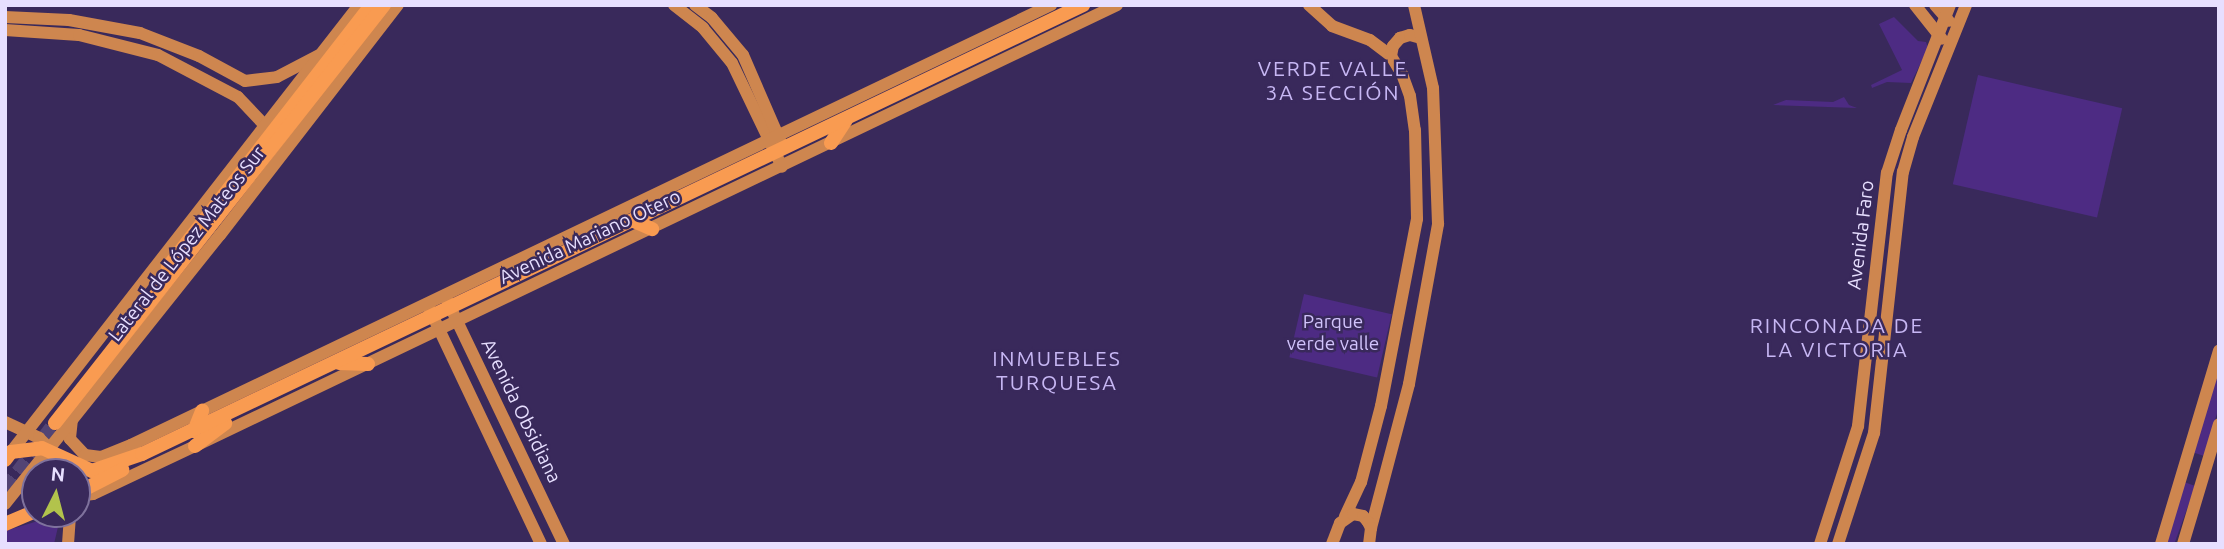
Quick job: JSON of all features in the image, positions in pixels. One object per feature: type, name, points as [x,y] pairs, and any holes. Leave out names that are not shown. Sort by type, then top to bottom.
[{"type":"main road","points":[[276,136],[371,5]]},
{"type":"main road","points":[[51,424],[276,136],[384,5]]},
{"type":"main road","name":"Avenida Mariano Otero","points":[[50,449],[86,470],[106,468],[136,450],[195,439],[242,409],[338,363],[436,324],[634,221],[783,158],[847,119],[1083,5]]},
{"type":"main road","points":[[831,143],[847,119]]},
{"type":"main road","points":[[634,221],[652,229]]},
{"type":"main road","points":[[338,363],[368,364]]},
{"type":"main road","points":[[195,439],[202,411]]},
{"type":"main road","points":[[8,456],[33,448],[50,449]]},
{"type":"main road","name":"Avenida Mariano Otero","points":[[91,487],[127,467],[136,450]]},
{"type":"street","name":"Lateral de López Mateos Sur","points":[[8,456],[29,430],[72,419],[276,136],[322,54],[359,5]]},
{"type":"street","name":"Lateral de López Mateos Sur","points":[[276,136],[398,5]]},
{"type":"street","points":[[674,5],[704,28],[732,63],[774,137]]},
{"type":"street","points":[[695,5],[712,19],[743,55],[783,158]]},
{"type":"street","name":"Avenida Mariano Otero","points":[[136,450],[202,411],[1051,5]]},
{"type":"street","name":"Avenida Mariano Otero","points":[[454,315],[652,229],[783,158],[831,143],[1117,5]]},
{"type":"street","points":[[1309,5],[1332,26],[1370,40],[1391,56],[1402,74],[1410,96],[1415,130],[1417,219],[1384,393],[1361,482],[1345,517],[1335,531],[1332,544]]},
{"type":"street","points":[[1371,543],[1371,528],[1409,384],[1438,224],[1433,88],[1414,5]]},
{"type":"street","points":[[1915,5],[1938,37],[1952,42]]},
{"type":"street","points":[[1935,5],[1945,19],[1959,25]]},
{"type":"street","name":"Avenida Faro","points":[[1820,544],[1858,426],[1887,173],[1950,5]]},
{"type":"street","name":"Avenida Faro","points":[[1838,544],[1874,433],[1903,172],[1913,137],[1966,5]]},
{"type":"street","points":[[5,17],[69,19],[140,33],[199,56],[245,81],[277,77],[322,54]]},
{"type":"street","points":[[5,30],[79,35],[158,55],[237,97],[248,105],[276,136]]},
{"type":"street","points":[[1391,56],[1392,46],[1400,38],[1410,35],[1421,38]]},
{"type":"street","points":[[1415,130],[1426,136],[1436,130]]},
{"type":"street","name":"Avenida Obsidiana","points":[[444,294],[564,544]]},
{"type":"street","name":"Avenida Obsidiana","points":[[426,303],[541,544]]},
{"type":"street","name":"Avenida Mariano Otero","points":[[91,494],[195,439],[368,364],[436,324]]},
{"type":"street","points":[[2161,544],[2219,351]]},
{"type":"street","points":[[72,419],[70,439],[82,454],[101,457],[136,450]]},
{"type":"street","points":[[5,422],[29,430],[50,449],[54,458]]},
{"type":"street","name":"Lateral de López Mateos Sur","points":[[5,504],[50,449],[51,424]]},
{"type":"street","points":[[2183,544],[2219,424]]},
{"type":"street","points":[[1345,517],[1363,516],[1371,528]]},
{"type":"green space","points":[[1894,17],[1918,41],[1926,42],[1928,48],[1911,83],[1887,82],[1872,88],[1871,85],[1902,70],[1879,24]]},
{"type":"green space","points":[[1978,75],[2122,108],[2097,217],[1953,184]]},
{"type":"green space","points":[[1844,97],[1849,105],[1857,108],[1773,105],[1786,100],[1833,102]]},
{"type":"green space","name":"Parque verde valle","points":[[1304,294],[1392,314],[1377,378],[1289,357]]},
{"type":"green space","points":[[2219,369],[2219,407],[2204,456],[2192,452]]},
{"type":"green space","points":[[2184,482],[2195,486],[2174,544],[2162,543]]},
{"type":"green space","points":[[21,526],[58,528],[54,544],[5,544],[5,531]]},
{"type":"tunnel","points":[[5,489],[55,423]]},
{"type":"district","name":"VERDE VALLE 3A SECCIÓN","points":[[1333,80]]},
{"type":"district","name":"RINCONADA DE LA VICTORIA","points":[[1837,337]]},
{"type":"district","name":"INMUEBLES TURQUESA","points":[[1057,370]]}]
